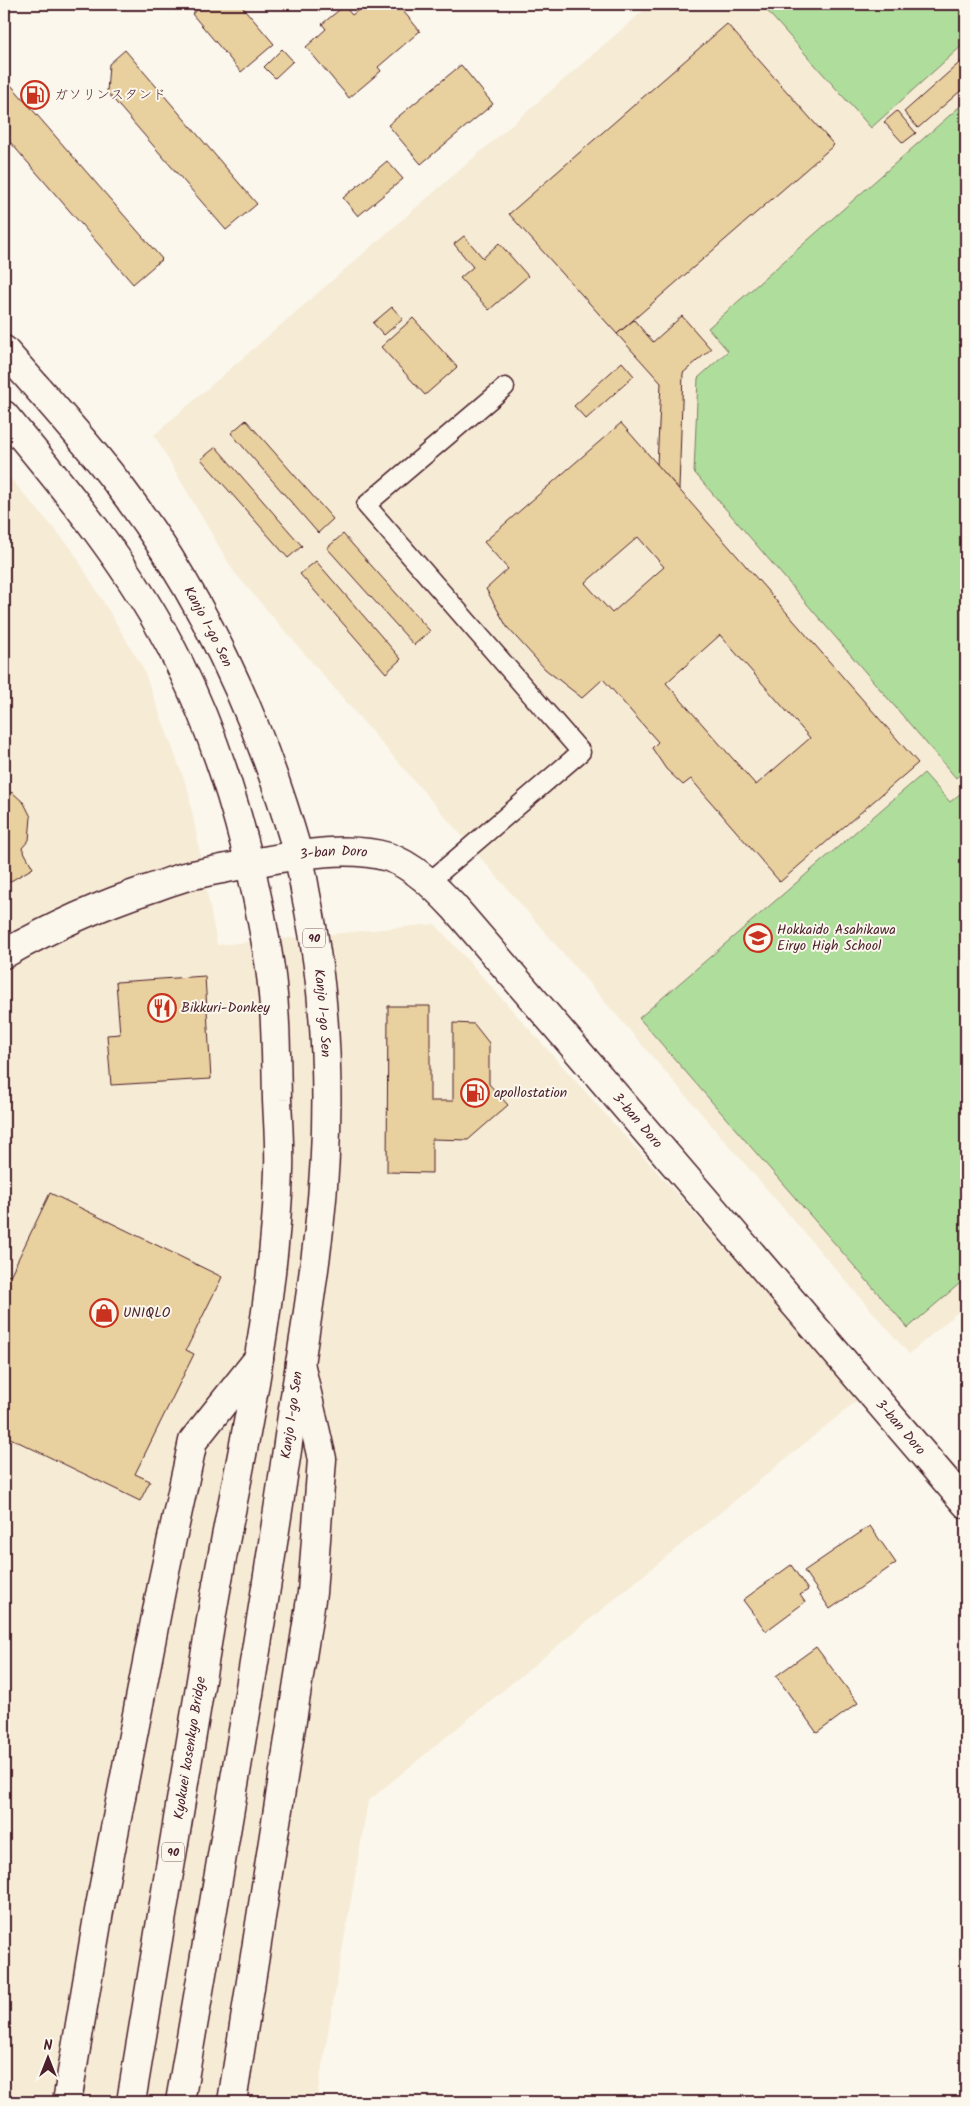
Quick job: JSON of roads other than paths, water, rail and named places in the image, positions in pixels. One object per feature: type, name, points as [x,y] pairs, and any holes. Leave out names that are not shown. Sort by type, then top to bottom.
[{"type":"main road","name":"Kanjo 1-go Sen","points":[[4,350],[118,485],[172,563],[202,616],[246,705],[276,784],[298,855],[315,940],[322,998],[326,1112],[319,1229],[264,1609],[180,2102]]},
{"type":"main road","name":"90","points":[[4,414],[64,486],[110,548],[153,616],[177,658],[214,742],[232,795],[268,952],[273,1003],[279,1168],[271,1265],[259,1358]]},
{"type":"main road","name":"3-ban Doro","points":[[4,954],[50,928],[116,900],[187,876],[298,855],[376,854],[402,864],[428,883],[454,907],[966,1504]]},
{"type":"main road","points":[[67,2102],[100,1911],[160,1599],[193,1441],[259,1358]]},
{"type":"main road","name":"Kyokuei kosenkyo Bridge","points":[[132,2102],[214,1601],[259,1358]]},
{"type":"main road","points":[[232,2102],[312,1593],[322,1459],[300,1360]]},
{"type":"lane","points":[[428,883],[581,752],[366,505],[505,386]]},
{"type":"place","name":"ガソリンスタンド","points":[[35,95]]},
{"type":"place","name":"Hokkaido Asahikawa Eiryo High School","points":[[758,938]]},
{"type":"place","name":"Bikkuri-Donkey","points":[[162,1008]]},
{"type":"place","name":"apollostation","points":[[475,1093]]},
{"type":"place","name":"UNIQLO","points":[[104,1313]]}]
